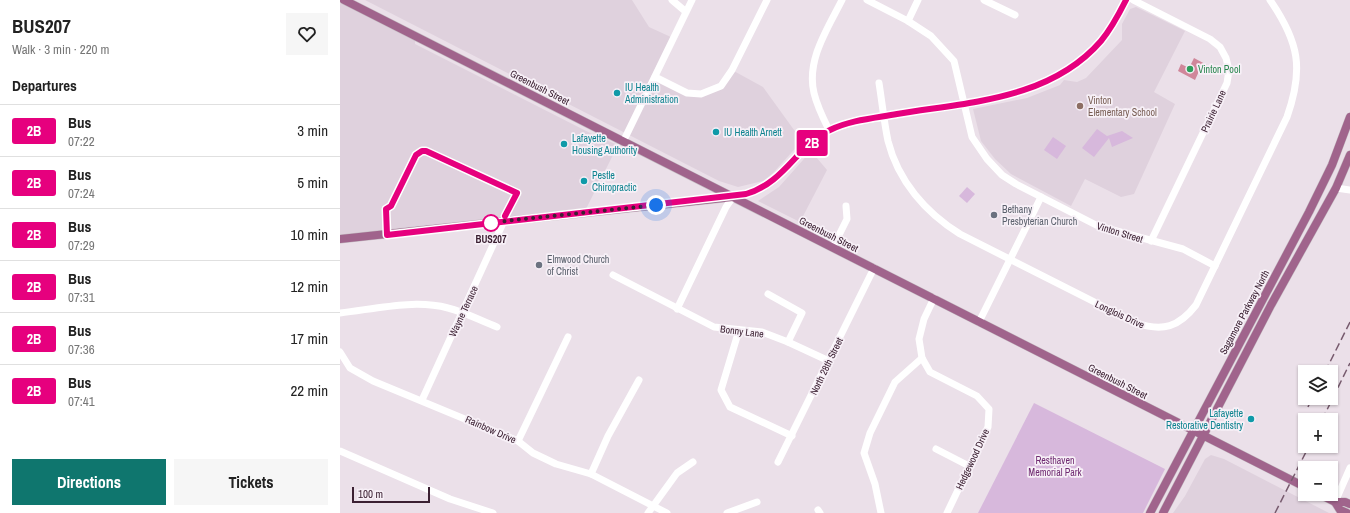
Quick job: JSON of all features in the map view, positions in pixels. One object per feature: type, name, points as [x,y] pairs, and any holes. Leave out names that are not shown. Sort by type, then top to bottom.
[{"type":"main road","name":"Greenbush Street","points":[[344,0],[624,140],[733,197],[1298,484]]},
{"type":"main road","name":"Sagamore Parkway North","points":[[1150,513],[1309,212],[1332,165],[1350,117]]},
{"type":"main road","name":"Sagamore Parkway North","points":[[1163,513],[1271,304],[1336,188],[1350,155]]},
{"type":"main road","points":[[340,240],[733,197]]},
{"type":"main road","points":[[1335,502],[1345,502],[1350,504]]},
{"type":"main road","points":[[1335,502],[1340,510],[1347,513]]},
{"type":"street","points":[[672,0],[685,11]]},
{"type":"street","points":[[624,140],[685,11],[692,0]]},
{"type":"street","points":[[655,77],[687,93],[701,94],[720,86],[732,70],[767,0]]},
{"type":"street","points":[[829,130],[814,92],[812,75],[818,48],[842,0]]},
{"type":"street","name":"Vinton Street","points":[[867,0],[908,21],[931,36],[954,61],[965,102],[972,137],[987,159],[1002,175],[1041,197],[1106,229],[1183,249],[1215,266]]},
{"type":"street","points":[[908,21],[918,0]]},
{"type":"street","points":[[984,0],[1015,15]]},
{"type":"street","points":[[677,309],[726,207],[733,197],[758,190],[776,179],[802,152],[829,130],[856,122],[1018,93],[1050,81],[1067,72],[1101,41],[1126,0]]},
{"type":"street","name":"Prairie Lane","points":[[1133,0],[1210,38],[1220,47],[1226,58],[1229,70],[1224,90],[1151,241]]},
{"type":"street","name":"Longlois Drive","points":[[879,83],[888,142],[896,163],[915,195],[942,223],[1010,260],[1129,319],[1148,327],[1163,327],[1175,324],[1186,317],[1196,305],[1287,117],[1296,92],[1297,69],[1294,43],[1284,19],[1270,0]]},
{"type":"street","points":[[1336,188],[1350,190]]},
{"type":"street","points":[[979,322],[1041,197]]},
{"type":"street","points":[[833,247],[847,220],[846,206]]},
{"type":"street","name":"Wayne Terrace","points":[[422,400],[504,221]]},
{"type":"street","name":"North 28th Street","points":[[778,462],[874,268]]},
{"type":"street","name":"Bonny Lane","points":[[613,275],[714,327],[762,332],[829,361]]},
{"type":"street","points":[[768,294],[802,313],[788,342]]},
{"type":"street","name":"Hedgewood Drive","points":[[934,298],[924,318],[918,340],[922,358],[930,372],[977,396],[988,409],[988,427],[947,513]]},
{"type":"street","points":[[340,313],[425,305],[449,308],[462,312],[497,328]]},
{"type":"street","points":[[739,330],[721,390],[730,407],[792,436]]},
{"type":"street","points":[[518,441],[568,337]]},
{"type":"street","name":"Rainbow Drive","points":[[340,352],[350,368],[373,381],[518,441],[533,453],[556,464],[591,474],[650,510],[667,513]]},
{"type":"street","points":[[882,513],[875,484],[864,453],[870,433],[895,382],[922,358]]},
{"type":"street","points":[[591,474],[608,436],[639,380]]},
{"type":"street","points":[[936,449],[969,466]]},
{"type":"street","points":[[340,451],[450,500],[482,512],[494,513]]},
{"type":"street","points":[[650,510],[677,473],[693,462]]},
{"type":"street","points":[[1335,502],[1350,468]]},
{"type":"street","points":[[727,513],[757,502]]},
{"type":"shaded area","points":[[340,0],[344,0],[415,36],[415,44],[594,135],[618,145],[584,213],[340,239]]},
{"type":"shaded area","points":[[365,0],[632,0],[649,27],[673,38],[655,77],[687,93],[714,90],[732,70],[763,87],[802,141],[773,173],[763,181],[738,187],[719,181]]},
{"type":"shaded area","name":"Vinton Elementary School","points":[[1136,7],[1185,31],[1154,92],[1175,104],[1134,194],[1121,197],[1085,179],[1071,206],[1011,174],[995,159],[981,141],[973,109],[1027,98],[1060,85],[1064,80],[1077,82],[1086,78],[1122,40],[1122,24],[1130,9]]},
{"type":"shaded area","name":"Vinton Pool","points":[[1194,58],[1207,65],[1205,69],[1201,67],[1195,80],[1178,71],[1181,64],[1189,68]]},
{"type":"shaded area","points":[[811,151],[827,170],[800,222],[758,201],[779,187]]},
{"type":"shaded area","points":[[1211,455],[1224,459],[1298,497],[1298,501],[1306,501],[1329,513],[1173,513],[1185,496],[1205,459]]},
{"type":"green space","points":[[1097,129],[1107,136],[1122,131],[1133,138],[1112,147],[1109,138],[1094,157],[1082,148]]},
{"type":"green space","points":[[1053,137],[1066,146],[1057,159],[1044,150]]},
{"type":"green space","points":[[967,187],[975,194],[967,203],[959,196]]},
{"type":"green space","name":"Resthaven Memorial Park","points":[[1034,403],[1165,469],[1143,513],[978,513]]},
{"type":"railway","points":[[1328,365],[1350,322]]},
{"type":"railway","points":[[1325,413],[1350,363]]},
{"type":"railway","points":[[1275,513],[1305,453]]},
{"type":"bus line","name":"2B","points":[[505,216],[517,193],[426,151],[422,151],[416,155],[391,206],[386,209],[387,235],[502,221],[733,197],[746,194],[758,190],[776,179],[802,152],[829,130],[856,122],[1018,93],[1050,81],[1067,72],[1101,41],[1126,0]]},
{"type":"place","name":"Vinton Pool","points":[[1190,69]]},
{"type":"place","name":"IU Health Administration","points":[[617,93]]},
{"type":"place","name":"Vinton Elementary School","points":[[1080,106]]},
{"type":"place","name":"IU Health Arnett","points":[[716,132]]},
{"type":"place","name":"Lafayette Housing Authority","points":[[564,144]]},
{"type":"place","name":"Pestle Chiropractic","points":[[584,181]]},
{"type":"place","name":"Bethany Presbyterian Church","points":[[994,215]]},
{"type":"place","name":"BUS207","points":[[491,223]]},
{"type":"place","name":"Elmwood Church of Christ","points":[[539,265]]},
{"type":"place","name":"Lafayette Restorative Dentistry","points":[[1251,419]]},
{"type":"route","points":[[491,223],[487,223],[656,205]]}]
